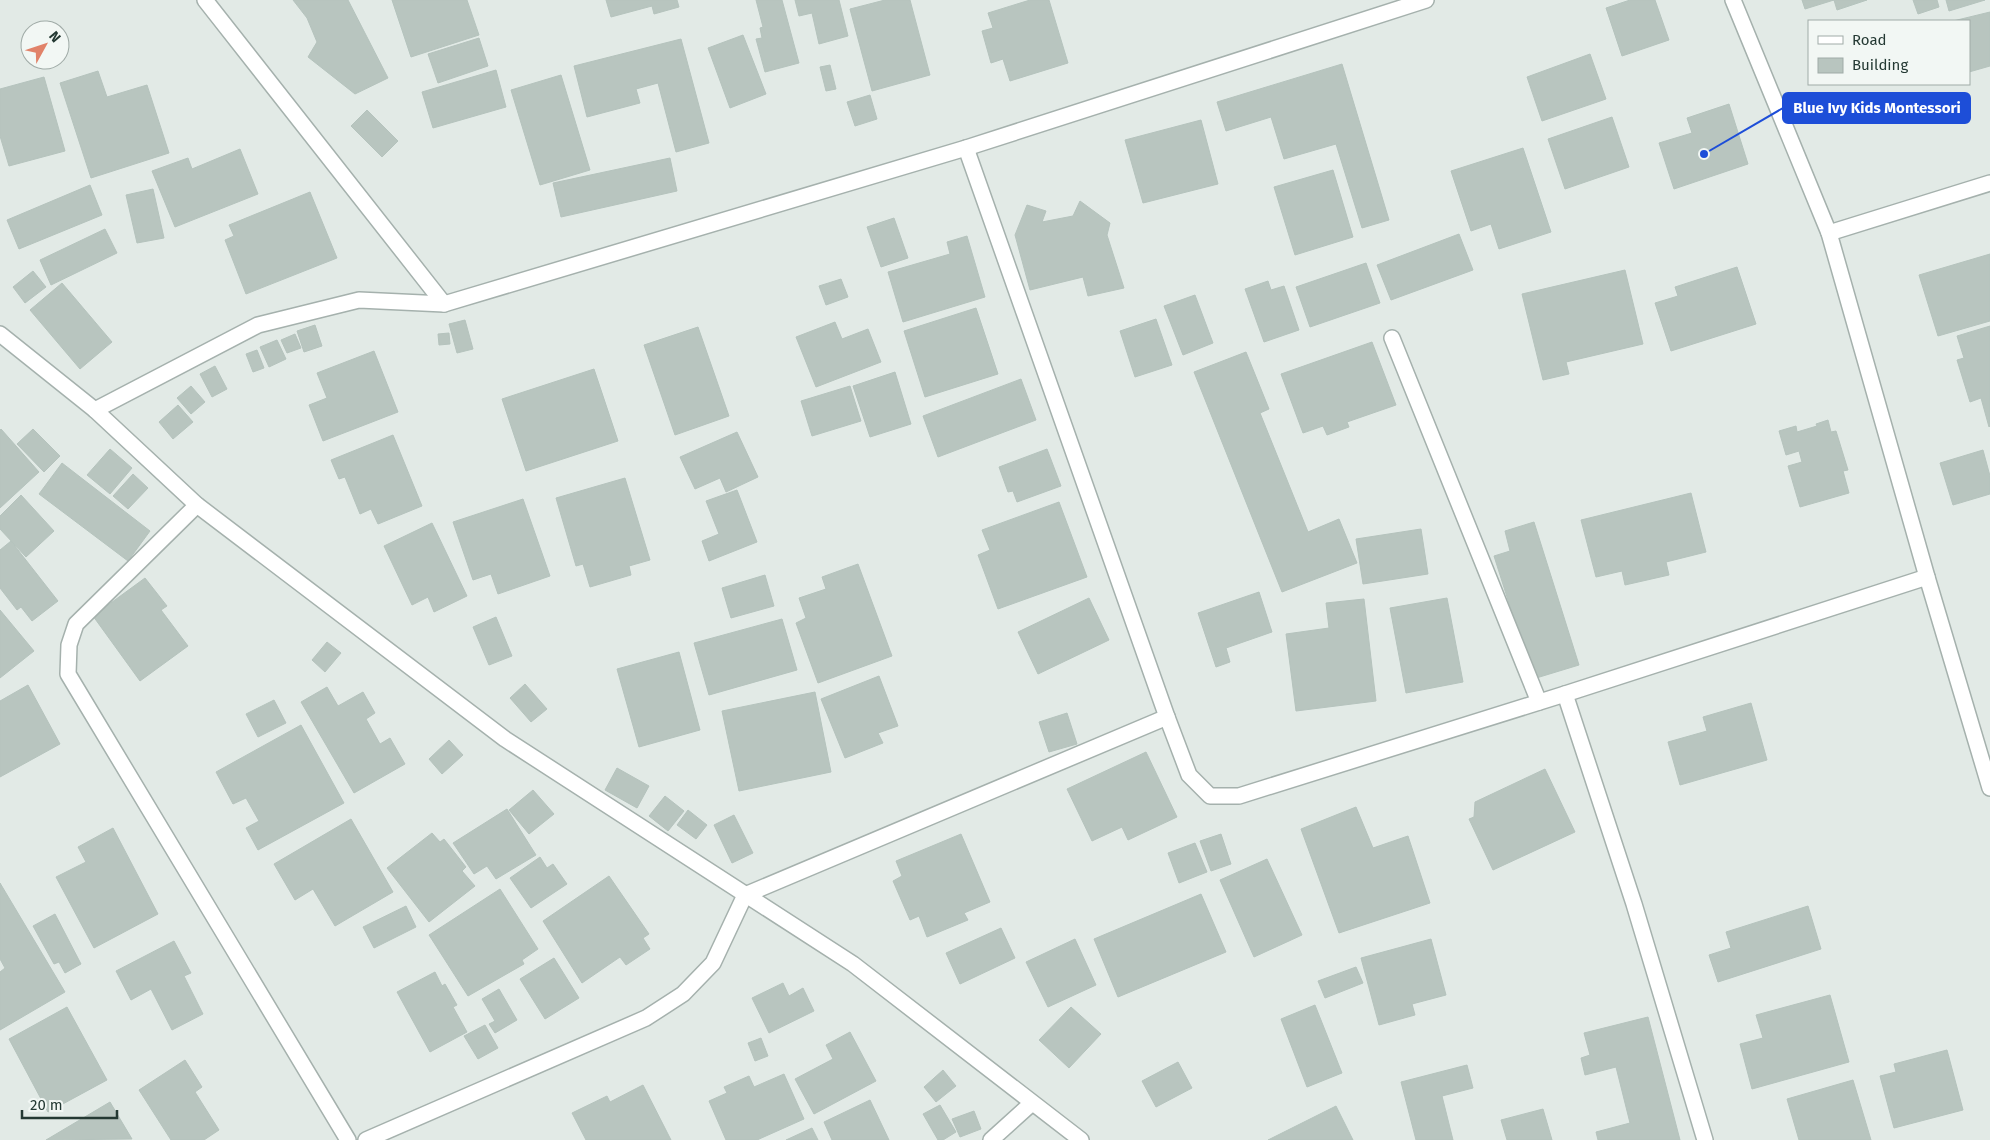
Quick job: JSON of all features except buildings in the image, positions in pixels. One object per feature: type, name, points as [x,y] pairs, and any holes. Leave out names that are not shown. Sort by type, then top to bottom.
[{"type":"street","points":[[205,0],[444,304]]},
{"type":"street","points":[[95,410],[258,325],[360,300],[444,304],[966,148],[1426,0]]},
{"type":"street","points":[[1732,0],[1829,233],[1926,577],[1990,788]]},
{"type":"street","points":[[966,148],[1167,717],[1189,775],[1210,796],[1239,796],[1540,702],[1926,577]]},
{"type":"street","points":[[1829,233],[1990,183]]},
{"type":"street","points":[[0,334],[95,410],[197,505],[505,739],[853,964],[1081,1140]]},
{"type":"street","points":[[1392,338],[1540,702]]},
{"type":"street","points":[[197,505],[76,624],[69,645],[68,674],[348,1140]]},
{"type":"street","points":[[1565,694],[1634,904],[1704,1140]]},
{"type":"street","points":[[366,1140],[646,1018],[684,994],[713,963],[745,895],[1167,717]]},
{"type":"street","points":[[991,1140],[1032,1103]]},
{"type":"place","name":"Blue Ivy Kids Montessori","points":[[1704,154]]}]
